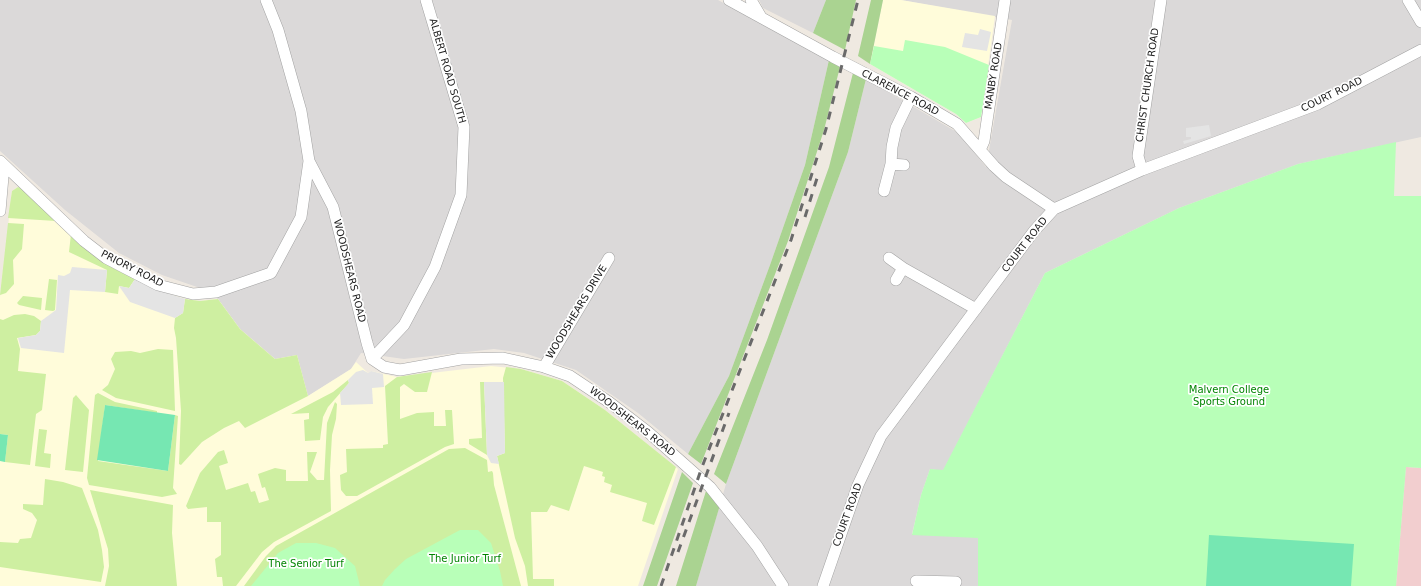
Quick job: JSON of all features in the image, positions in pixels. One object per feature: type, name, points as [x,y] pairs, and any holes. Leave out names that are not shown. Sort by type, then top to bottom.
[{"type":"street","name":"PRIORY ROAD","points":[[2,163],[75,234],[106,258],[158,285],[193,294],[216,292],[271,273],[301,217],[309,162],[301,111],[278,30],[266,0]]},
{"type":"street","name":"ALBERT ROAD SOUTH","points":[[372,359],[404,325],[435,267],[461,195],[464,127],[426,0]]},
{"type":"street","name":"CLARENCE ROAD","points":[[729,0],[833,57],[911,97],[957,124],[1006,177],[1054,209]]},
{"type":"street","points":[[750,0],[761,17]]},
{"type":"street","name":"MANBY ROAD","points":[[980,150],[984,141],[1005,0]]},
{"type":"street","name":"CHRIST CHURCH ROAD","points":[[1142,170],[1138,156],[1161,0]]},
{"type":"street","points":[[1408,0],[1421,22]]},
{"type":"street","name":"COURT ROAD","points":[[823,586],[858,485],[882,436],[1034,231],[1054,209],[1142,170],[1318,104],[1421,50]]},
{"type":"street","points":[[884,191],[891,164],[892,147],[896,128],[911,97]]},
{"type":"street","name":"WOODSHEARS ROAD","points":[[309,162],[333,207],[372,359],[384,367],[400,370],[461,359],[503,358],[544,367],[570,376],[609,402],[710,487],[757,546],[783,586]]},
{"type":"street","points":[[0,210],[2,163]]},
{"type":"street","points":[[891,164],[904,165]]},
{"type":"street","name":"WOODSHEARS DRIVE","points":[[544,367],[609,258]]},
{"type":"street","points":[[889,258],[903,268],[976,309]]},
{"type":"street","points":[[896,280],[903,268]]},
{"type":"street","points":[[916,581],[934,584],[956,582]]},
{"type":"shaded area","points":[[0,0],[718,0],[829,60],[805,165],[770,265],[729,376],[688,454],[638,413],[576,370],[524,353],[494,349],[404,359],[361,353],[351,369],[308,396],[275,359],[240,329],[218,299],[203,289],[162,275],[119,253],[65,210],[0,151]]},
{"type":"shaded area","points":[[759,0],[826,0],[813,33],[763,8]]},
{"type":"shaded area","points":[[883,0],[901,0],[995,16],[981,117],[966,123],[956,114],[870,64]]},
{"type":"shaded area","points":[[901,0],[1421,0],[1421,137],[1298,164],[1179,208],[1045,273],[943,471],[930,469],[921,495],[912,534],[978,537],[978,586],[696,586],[726,484],[848,152],[866,79],[955,131],[962,137],[986,167],[1012,20]]},
{"type":"shaded area","points":[[980,29],[991,32],[987,51],[962,47],[965,33],[978,35]]},
{"type":"shaded area","points":[[1209,125],[1211,136],[1184,144],[1183,141],[1191,139],[1191,137],[1186,137],[1186,128]]},
{"type":"shaded area","points":[[18,187],[85,248],[113,268],[150,287],[185,299],[200,301],[218,299],[240,329],[275,359],[297,355],[308,396],[351,369],[356,362],[368,373],[371,371],[397,377],[491,366],[521,369],[562,381],[605,410],[678,469],[638,586],[0,586],[0,297],[12,191]]},
{"type":"shaded area","points":[[72,267],[107,270],[105,292],[70,290],[64,353],[21,348],[18,338],[36,335],[40,331],[41,321],[56,310],[58,275],[64,276],[70,273]]},
{"type":"shaded area","points":[[135,279],[150,287],[185,299],[183,313],[175,318],[130,302],[119,286],[129,288]]},
{"type":"shaded area","points":[[363,370],[368,373],[371,371],[383,374],[384,387],[372,388],[373,404],[341,405],[340,393],[349,383],[348,380],[356,372]]},
{"type":"shaded area","points":[[484,382],[504,382],[505,453],[497,456],[499,464],[491,463],[487,455]]},
{"type":"shaded area","points":[[1406,467],[1421,468],[1421,586],[1396,586]]},
{"type":"green space","points":[[826,0],[856,0],[845,50],[813,33]]},
{"type":"green space","points":[[871,0],[883,0],[870,64],[858,56]]},
{"type":"green space","points":[[905,40],[945,47],[989,65],[981,117],[966,123],[956,114],[870,64],[874,46],[903,51]]},
{"type":"green space","points":[[829,60],[840,67],[824,130],[788,241],[701,464],[688,454],[729,376],[770,265],[805,165]]},
{"type":"green space","points":[[853,73],[866,79],[848,152],[726,484],[714,474],[767,340],[829,167]]},
{"type":"green space","name":"Malvern College Sports Ground","points":[[1396,142],[1394,196],[1421,196],[1421,468],[1406,467],[1396,586],[978,586],[978,538],[912,535],[921,495],[930,469],[943,470],[1045,273],[1179,208],[1298,164]]},
{"type":"green space","points":[[18,187],[56,221],[8,218],[12,191]]},
{"type":"green space","points":[[8,223],[24,224],[22,249],[13,260],[14,284],[6,293],[0,295]]},
{"type":"green space","points":[[71,234],[113,268],[135,279],[129,288],[119,286],[118,294],[105,292],[107,270],[69,252]]},
{"type":"green space","points":[[49,279],[57,280],[55,310],[53,311],[45,310]]},
{"type":"green space","points":[[23,296],[42,298],[41,310],[19,305],[17,303]]},
{"type":"green space","points":[[185,299],[200,301],[218,299],[240,329],[275,359],[297,355],[308,396],[245,428],[239,421],[224,428],[202,442],[181,465],[179,464],[181,411],[174,328],[175,318],[183,313]]},
{"type":"green space","points":[[25,314],[34,316],[41,321],[40,331],[36,335],[17,338],[20,349],[18,371],[46,374],[42,410],[36,414],[30,465],[5,462],[8,435],[0,434],[0,319],[3,320],[14,315]]},
{"type":"green space","points":[[158,349],[173,350],[175,411],[116,398],[102,390],[108,385],[115,369],[111,359],[115,352],[131,351],[140,353]]},
{"type":"green space","points":[[506,367],[521,369],[562,381],[605,410],[676,467],[654,525],[642,521],[647,503],[610,492],[612,485],[604,482],[605,477],[602,476],[603,472],[584,466],[569,511],[551,505],[547,512],[531,512],[533,579],[554,579],[554,586],[528,586],[525,566],[515,538],[497,456],[505,453],[503,378]]},
{"type":"green space","points":[[432,372],[427,392],[415,392],[404,384],[400,387],[400,419],[417,413],[434,412],[434,426],[446,426],[445,410],[452,410],[454,444],[445,447],[357,496],[346,496],[341,490],[340,475],[347,472],[346,449],[383,448],[383,445],[388,444],[385,386],[397,377]]},
{"type":"green space","points":[[348,380],[349,383],[328,407],[323,417],[320,440],[305,441],[304,420],[309,419],[309,413],[291,414],[333,392]]},
{"type":"green space","points":[[480,382],[484,382],[487,455],[469,444],[469,439],[482,438]]},
{"type":"green space","points":[[98,393],[115,402],[157,411],[157,413],[105,405],[98,461],[168,471],[175,415],[178,416],[173,488],[177,494],[162,497],[89,485],[87,478],[95,395]]},
{"type":"green space","points":[[76,395],[89,410],[83,472],[65,470],[73,398]]},
{"type":"green space","points":[[335,402],[337,404],[336,419],[332,435],[330,470],[331,511],[274,542],[262,552],[236,586],[223,586],[222,577],[217,577],[215,559],[221,555],[221,522],[207,522],[207,507],[188,509],[186,506],[200,473],[218,452],[224,450],[228,463],[219,466],[226,490],[248,483],[251,492],[255,491],[259,503],[269,500],[265,487],[262,488],[258,474],[275,468],[286,470],[286,481],[308,481],[307,452],[317,452],[310,472],[317,480],[324,480],[327,423]]},
{"type":"green space","points":[[105,405],[175,415],[168,471],[97,460]]},
{"type":"green space","points":[[39,429],[47,430],[44,453],[51,454],[50,468],[35,466]]},
{"type":"green space","points":[[0,434],[8,435],[5,462],[0,461]]},
{"type":"green space","points":[[465,448],[487,460],[488,472],[492,471],[493,473],[494,485],[521,586],[244,586],[266,556],[276,546],[449,449]]},
{"type":"green space","points":[[682,472],[693,483],[657,586],[643,586]]},
{"type":"green space","points":[[45,479],[63,482],[82,488],[98,530],[104,567],[101,582],[0,567],[0,542],[18,543],[20,539],[31,538],[37,520],[32,513],[23,509],[23,504],[43,505]]},
{"type":"green space","points":[[90,490],[173,505],[172,533],[177,586],[105,586],[109,566],[108,549]]},
{"type":"green space","points":[[706,491],[720,505],[696,586],[676,586]]},
{"type":"green space","name":"The Junior Turf","points":[[460,530],[478,530],[491,543],[503,586],[382,586],[385,580],[406,559]]},
{"type":"green space","points":[[1209,535],[1354,544],[1351,586],[1206,586]]},
{"type":"green space","name":"The Senior Turf","points":[[296,543],[316,543],[335,548],[355,566],[360,586],[251,586],[278,553]]},
{"type":"railway","points":[[661,586],[702,467],[791,240],[826,129],[858,0]]},
{"type":"railway","points":[[805,217],[818,175]]},
{"type":"railway","points":[[678,552],[729,413]]}]
